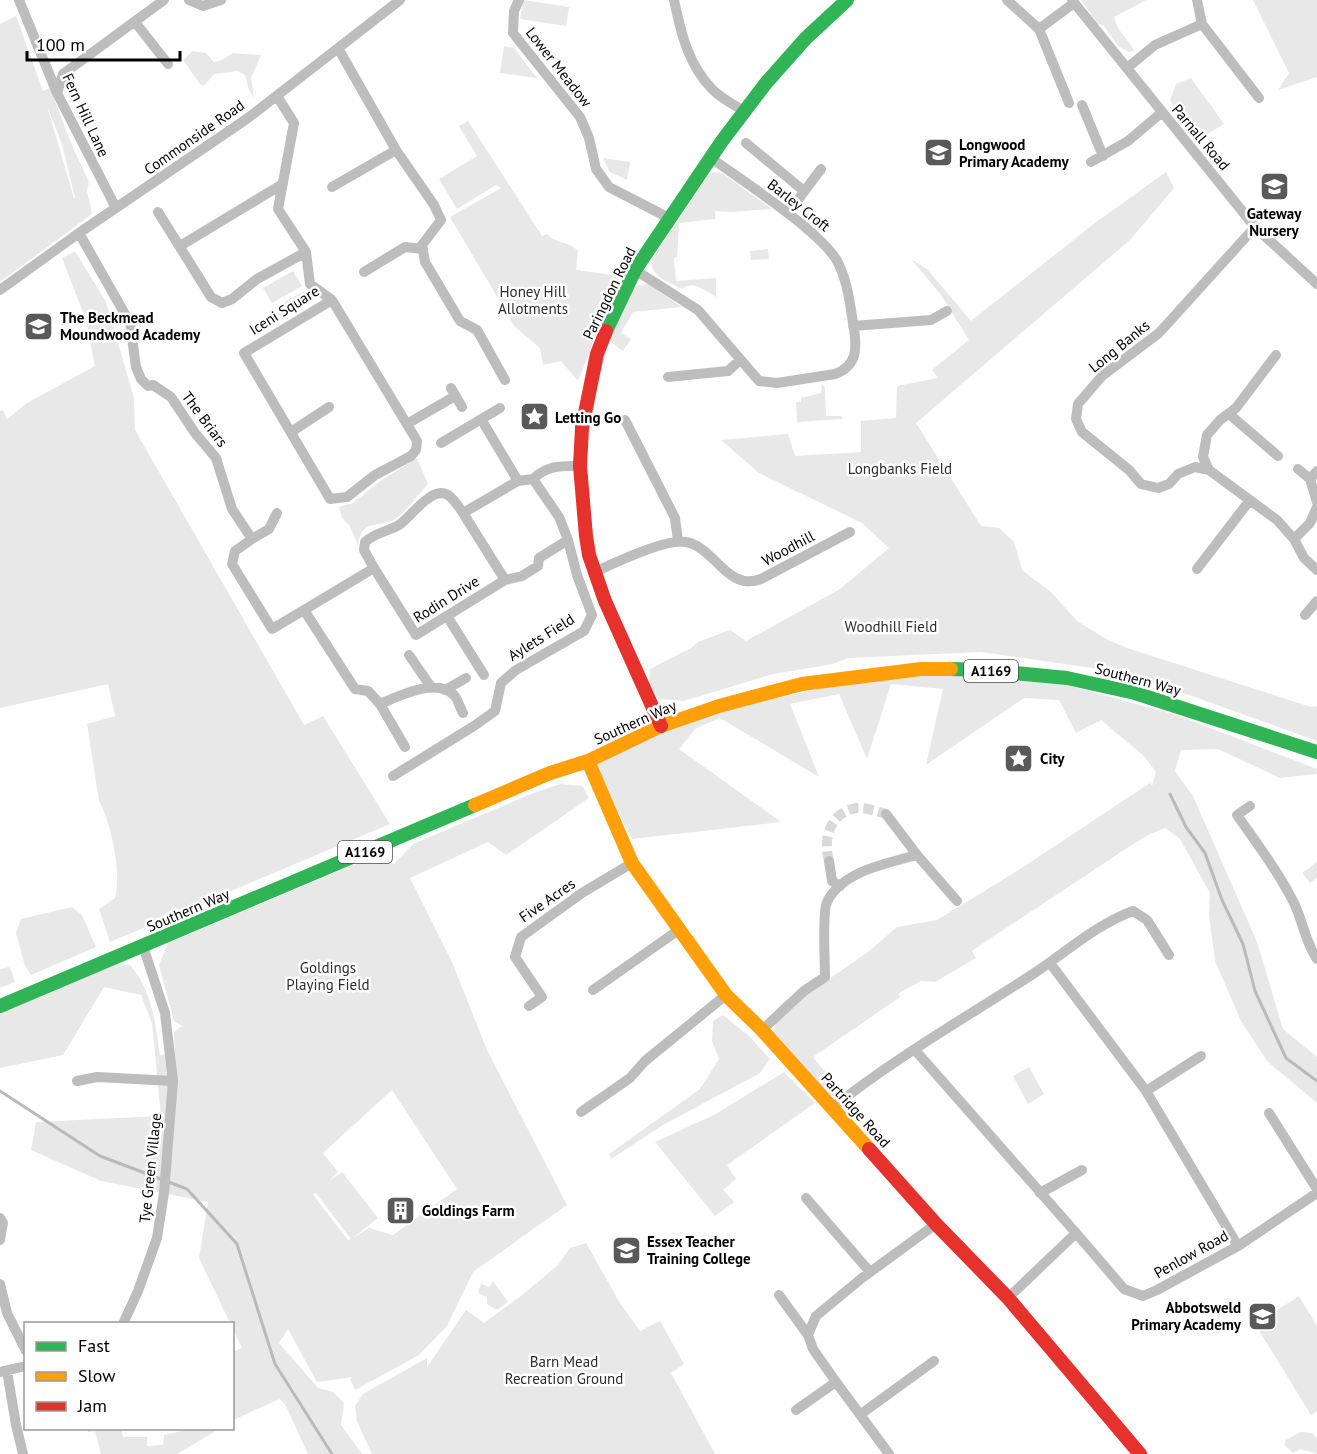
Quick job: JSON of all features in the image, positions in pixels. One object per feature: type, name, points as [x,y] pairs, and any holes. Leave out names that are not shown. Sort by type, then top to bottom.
[{"type":"street","name":"Fern Hill Lane","points":[[19,0],[57,93],[116,208]]},
{"type":"street","points":[[57,93],[63,74],[164,0]]},
{"type":"street","points":[[189,0],[203,6],[221,0]]},
{"type":"street","name":"Commonside Road","points":[[0,290],[277,96],[400,0]]},
{"type":"street","name":"Lower Meadow","points":[[519,0],[514,11],[513,33],[580,117],[589,138],[596,170],[609,187],[669,218]]},
{"type":"street","points":[[674,0],[682,37],[694,68],[713,91],[744,111]]},
{"type":"street","name":"Paringdon Road","points":[[661,726],[605,601],[586,536],[580,466],[582,428],[597,354],[635,270],[744,111],[806,38],[847,0]]},
{"type":"street","points":[[1007,0],[1039,29],[1069,103]]},
{"type":"street","points":[[1197,0],[1202,24],[1259,98]]},
{"type":"street","points":[[1039,29],[1073,1]]},
{"type":"street","name":"Parnall Road","points":[[1073,1],[1255,227],[1317,284]]},
{"type":"street","points":[[135,22],[168,64]]},
{"type":"street","points":[[1127,68],[1155,45],[1202,24]]},
{"type":"street","points":[[338,48],[396,150],[434,205],[441,220],[422,245],[425,262],[460,321],[477,330],[505,380]]},
{"type":"street","points":[[159,212],[211,297],[222,303],[232,299],[257,279],[306,252],[278,209],[294,123],[277,96]]},
{"type":"street","points":[[1082,105],[1103,156]]},
{"type":"street","points":[[1091,162],[1128,141],[1161,113]]},
{"type":"street","name":"Barley Croft","points":[[746,143],[804,191]]},
{"type":"street","points":[[332,187],[396,150]]},
{"type":"street","name":"Barley Croft","points":[[635,270],[698,310],[756,378],[767,383],[835,374],[848,367],[854,358],[856,346],[854,327],[845,280],[835,257],[822,242],[788,213],[711,158]]},
{"type":"street","points":[[788,213],[821,169]]},
{"type":"street","points":[[180,246],[281,185]]},
{"type":"street","name":"Long Banks","points":[[1209,470],[1195,467],[1178,474],[1169,484],[1158,488],[1141,484],[1129,470],[1082,432],[1076,419],[1078,404],[1102,376],[1159,333],[1255,227]]},
{"type":"street","name":"The Briars","points":[[79,233],[130,323],[136,367],[141,379],[148,386],[153,385],[171,397],[195,433],[216,458],[232,509],[252,539]]},
{"type":"street","points":[[364,272],[405,247],[423,249]]},
{"type":"street","name":"Iceni Square","points":[[291,432],[244,352],[332,300],[310,284],[306,252]]},
{"type":"street","points":[[329,407],[291,432],[330,499],[347,497],[375,476],[411,456],[416,450],[417,441],[332,300]]},
{"type":"street","points":[[854,327],[931,320],[947,311]]},
{"type":"street","points":[[1276,355],[1236,408],[1207,435],[1203,457],[1209,470],[1277,520],[1294,539],[1304,558],[1317,570]]},
{"type":"street","points":[[669,377],[728,371],[740,360]]},
{"type":"street","points":[[407,424],[453,392],[462,407]]},
{"type":"street","points":[[441,443],[501,408]]},
{"type":"street","points":[[1229,414],[1278,456]]},
{"type":"street","points":[[481,419],[518,481]]},
{"type":"street","points":[[595,572],[678,541],[675,518],[625,420]]},
{"type":"street","points":[[463,513],[518,481],[533,478],[541,471],[554,466],[580,466]]},
{"type":"street","points":[[1294,539],[1310,524],[1317,504],[1313,475],[1298,469]]},
{"type":"street","name":"Aylets Field","points":[[393,776],[495,711],[501,683],[516,670],[584,631],[592,615],[559,517],[533,478]]},
{"type":"street","points":[[276,513],[269,529],[235,550],[232,564],[272,629],[374,568],[364,550],[365,542],[379,532],[399,525],[436,494],[445,493],[452,498],[505,580]]},
{"type":"street","points":[[1197,569],[1250,500]]},
{"type":"street","name":"Woodhill","points":[[678,541],[695,545],[733,577],[750,582],[761,579],[850,532]]},
{"type":"street","name":"Rodin Drive","points":[[374,568],[416,635],[505,580],[522,576],[538,566],[538,558],[568,540]]},
{"type":"street","points":[[1305,615],[1317,601]]},
{"type":"street","points":[[304,610],[355,689],[368,691],[380,704],[405,747]]},
{"type":"street","points":[[447,616],[483,675]]},
{"type":"street","points":[[409,655],[431,687]]},
{"type":"street","name":"Southern Way","points":[[0,1006],[550,773],[588,761],[661,726],[719,706],[802,684],[921,669],[983,670],[1067,678],[1135,693],[1317,752]]},
{"type":"street","points":[[445,690],[466,678]]},
{"type":"street","points":[[380,704],[414,690],[431,687],[454,695],[463,713]]},
{"type":"street","name":"Partridge Road","points":[[588,761],[632,863],[726,995],[762,1030],[936,1224],[1008,1298],[1140,1454]]},
{"type":"street","points":[[1250,806],[1237,815],[1282,880],[1300,916],[1310,949],[1317,959]]},
{"type":"street","points":[[886,814],[917,855],[957,901]]},
{"type":"street","points":[[762,1030],[804,991],[825,977],[824,915],[827,902],[840,886],[858,874],[917,855]]},
{"type":"street","points":[[829,861],[832,881],[840,886]]},
{"type":"street","name":"Five Acres","points":[[529,1006],[542,997],[515,957],[521,937],[582,893],[632,863]]},
{"type":"street","points":[[832,1108],[870,1077],[1050,963],[1117,917],[1133,911],[1147,920],[1169,955]]},
{"type":"street","points":[[593,990],[680,930]]},
{"type":"street","name":"Tye Green Village","points":[[123,1322],[138,1291],[157,1238],[164,1193],[173,1081],[165,1012],[143,946]]},
{"type":"street","points":[[1050,963],[1146,1091],[1238,1246]]},
{"type":"street","points":[[581,1112],[630,1078],[645,1061],[726,995]]},
{"type":"street","name":"Penlow Road","points":[[915,1050],[1124,1289],[1143,1296],[1238,1246],[1317,1191]]},
{"type":"street","points":[[1146,1091],[1201,1056]]},
{"type":"street","points":[[77,1081],[97,1077],[173,1081]]},
{"type":"street","points":[[1269,1113],[1317,1191]]},
{"type":"street","points":[[1040,1193],[1082,1170]]},
{"type":"street","points":[[806,1198],[870,1272]]},
{"type":"street","points":[[0,1218],[3,1223],[0,1240]]},
{"type":"street","points":[[808,1335],[816,1316],[870,1272],[936,1224]]},
{"type":"street","points":[[1008,1298],[1076,1233]]},
{"type":"street","points":[[0,1284],[7,1313],[24,1347]]},
{"type":"street","points":[[779,1295],[808,1335],[813,1349],[889,1454]]},
{"type":"street","points":[[861,1414],[934,1361]]},
{"type":"street","points":[[23,1454],[4,1371],[24,1366]]},
{"type":"street","points":[[796,1410],[836,1382]]},
{"type":"green space","points":[[523,0],[569,7],[566,26],[520,19]]},
{"type":"green space","points":[[1081,0],[1146,0],[1114,17],[1118,28],[1135,51],[1129,52],[1118,46]]},
{"type":"green space","points":[[1253,0],[1317,0],[1317,77],[1278,90],[1289,73]]},
{"type":"green space","points":[[16,16],[43,91],[50,88],[89,182],[87,191],[92,214],[0,282],[0,24]],"holes":[[[47,106],[62,144],[75,198]]]},
{"type":"green space","points":[[504,46],[514,48],[537,78],[500,73]]},
{"type":"green space","points":[[193,51],[206,53],[214,62],[233,53],[261,55],[251,78],[254,98],[245,75],[238,71],[214,74],[204,86],[200,84],[183,60]]},
{"type":"green space","points":[[1191,78],[1224,124],[1204,136],[1170,100],[1176,84]]},
{"type":"green space","name":"Honey Hill Allotments","points":[[468,121],[542,236],[547,234],[578,251],[576,270],[620,276],[578,381],[561,361],[543,365],[540,348],[515,327],[450,217],[501,188],[496,185],[457,209],[439,179],[477,156],[459,126]]},
{"type":"green space","points":[[603,158],[630,162],[627,180],[610,172]]},
{"type":"green space","points":[[714,172],[722,173],[772,209],[715,211],[715,219],[679,223],[677,257],[674,258],[676,281],[716,278],[716,297],[695,286],[682,289],[661,278],[653,270],[652,265],[652,259],[708,175]]},
{"type":"green space","points":[[1166,172],[1174,188],[1130,240],[916,423],[981,526],[999,528],[1014,542],[1022,570],[1051,592],[1077,621],[1108,640],[1127,648],[1311,707],[1317,706],[1317,741],[1195,697],[1137,679],[1092,668],[981,652],[848,658],[833,664],[773,674],[684,701],[658,699],[649,683],[650,669],[698,642],[730,630],[746,641],[840,589],[889,548],[862,523],[759,473],[721,440],[788,434],[795,456],[861,452],[861,421],[896,418],[897,386],[938,378],[932,370],[969,340],[941,295],[911,259],[928,270],[971,321],[1095,223]]},
{"type":"green space","points":[[768,249],[769,259],[751,260],[750,251]]},
{"type":"green space","points":[[75,251],[106,302],[134,398],[135,430],[304,725],[323,716],[390,824],[110,942],[99,909],[115,898],[116,862],[108,822],[99,801],[87,724],[115,716],[108,684],[0,708],[0,411],[3,410],[7,419],[27,403],[95,366],[86,320],[62,258]]},
{"type":"green space","points":[[293,271],[302,286],[272,303],[263,288]]},
{"type":"green space","points":[[648,284],[682,307],[633,312],[621,333],[631,339],[623,351],[609,341],[633,289],[639,285]]},
{"type":"green space","points":[[304,291],[310,303],[281,319],[275,307]]},
{"type":"green space","points":[[822,383],[825,388],[826,416],[842,416],[842,419],[797,422],[796,402],[801,402],[801,398],[821,393]]},
{"type":"green space","points":[[417,458],[428,484],[398,517],[364,530],[358,545],[350,526],[342,518],[339,507],[353,503],[379,482]]},
{"type":"green space","points":[[979,674],[1067,685],[1176,715],[1317,769],[1317,774],[1280,778],[1218,749],[1181,750],[1175,771],[1193,796],[1257,942],[1283,1029],[1317,1057],[1317,1103],[1267,1061],[1241,1021],[1215,961],[1209,915],[1210,893],[1180,839],[1165,828],[1148,835],[1124,850],[972,951],[976,958],[935,982],[921,981],[901,992],[898,994],[900,997],[813,1057],[841,1091],[830,1096],[773,1033],[777,1020],[810,992],[868,952],[897,927],[937,920],[1017,871],[1150,783],[1152,786],[1156,772],[1144,756],[1101,720],[1076,733],[1059,700],[1024,698],[926,765],[943,689],[891,684],[867,759],[839,694],[790,704],[819,777],[720,718],[696,728],[679,749],[781,822],[632,839],[596,769],[599,764],[648,732],[767,700],[871,678]]},
{"type":"green space","name":"Goldings Playing Field","points":[[560,784],[583,786],[589,798],[506,855],[488,842],[410,878],[452,962],[487,1050],[567,1205],[473,1272],[447,1326],[419,1355],[355,1390],[350,1379],[353,1377],[317,1382],[288,1329],[279,1343],[318,1388],[333,1392],[344,1403],[341,1425],[362,1454],[308,1454],[286,1406],[280,1399],[234,1420],[234,1352],[242,1348],[234,1331],[234,1322],[230,1322],[199,1258],[208,1202],[101,1181],[31,1150],[36,1122],[161,1116],[152,1023],[141,995],[104,987],[63,1055],[0,1068],[0,1012],[116,964],[130,965],[148,996],[160,1055],[175,1053],[174,1032],[182,1026],[174,1021],[159,965],[168,943],[377,855],[379,861],[394,864],[413,844]],"holes":[[[392,1090],[457,1189],[393,1235],[369,1228],[353,1238],[378,1218],[342,1172],[328,1182],[338,1172],[323,1153]],[[316,1193],[351,1239],[348,1240],[313,1195]]]},
{"type":"green space","points":[[1317,862],[1317,878],[1310,883],[1302,873]]},
{"type":"green space","points":[[72,907],[82,915],[96,947],[31,975],[25,966],[16,933],[21,919]]},
{"type":"green space","points":[[10,967],[15,982],[0,988],[0,969]]},
{"type":"green space","points":[[723,1015],[750,1037],[770,1059],[760,1073],[663,1125],[611,1159],[609,1154],[700,1089],[719,1059],[712,1041],[713,1021]]},
{"type":"green space","points":[[1029,1067],[1044,1094],[1028,1104],[1013,1076]]},
{"type":"green space","points":[[784,1072],[815,1103],[727,1165],[736,1179],[723,1190],[734,1202],[715,1216],[655,1142],[716,1114]]},
{"type":"green space","name":"Barn Mead Recreation Ground","points":[[586,1243],[620,1303],[640,1331],[660,1321],[684,1364],[671,1373],[715,1454],[372,1454],[357,1421],[355,1406],[363,1394],[427,1358],[427,1367],[466,1310],[484,1323],[557,1266],[570,1248]]},
{"type":"green space","points":[[493,1281],[508,1302],[497,1310],[487,1304],[487,1297],[478,1293],[481,1284],[489,1287]]},
{"type":"green space","points":[[1299,1296],[1317,1326],[1317,1411],[1311,1415],[1255,1324]]},
{"type":"green space","points":[[88,1430],[121,1430],[123,1437],[147,1437],[147,1446],[163,1445],[164,1435],[186,1430],[217,1430],[177,1454],[101,1454],[95,1431],[88,1432]]},
{"type":"green space","points":[[1301,1432],[1312,1433],[1317,1439],[1317,1454],[1300,1449],[1293,1453],[1284,1445],[1286,1440]]},
{"type":"waterway","points":[[1170,794],[1186,827],[1205,853],[1222,900],[1243,944],[1255,991],[1286,1058],[1317,1081]]},
{"type":"waterway","points":[[0,1091],[100,1156],[187,1189],[237,1244],[275,1364],[332,1454]]},
{"type":"tunnel","points":[[829,861],[827,845],[830,830],[833,823],[844,812],[860,808],[886,814]]},
{"type":"traffic: fast","points":[[606,331],[635,270],[722,141],[766,83],[806,38],[847,0]]},
{"type":"traffic: fast","points":[[951,669],[1067,678],[1135,693],[1317,752]]},
{"type":"traffic: fast","points":[[0,1006],[475,805]]},
{"type":"traffic: slow","points":[[475,805],[550,773],[588,761],[661,726],[719,706],[802,684],[921,669],[951,669]]},
{"type":"traffic: slow","points":[[588,761],[632,863],[726,995],[762,1030],[869,1149]]},
{"type":"traffic: jam","points":[[606,331],[597,354],[582,428],[580,466],[586,536],[589,555],[605,601],[661,726]]},
{"type":"traffic: jam","points":[[869,1149],[936,1224],[1008,1298],[1140,1454]]},
{"type":"place","name":"Longwood Primary Academy","points":[[938,153]]},
{"type":"place","name":"Gateway Nursery","points":[[1274,186]]},
{"type":"place","name":"The Beckmead Moundwood Academy","points":[[39,326]]},
{"type":"place","name":"Letting Go","points":[[534,417]]},
{"type":"place","name":"City","points":[[1019,758]]},
{"type":"place","name":"Goldings Farm","points":[[401,1210]]},
{"type":"place","name":"Essex Teacher Training College","points":[[626,1250]]},
{"type":"place","name":"Abbotsweld Primary Academy","points":[[1262,1316]]},
{"type":"park label","name":"Longbanks Field","points":[[900,468]]},
{"type":"park label","name":"Woodhill Field","points":[[891,626]]}]
